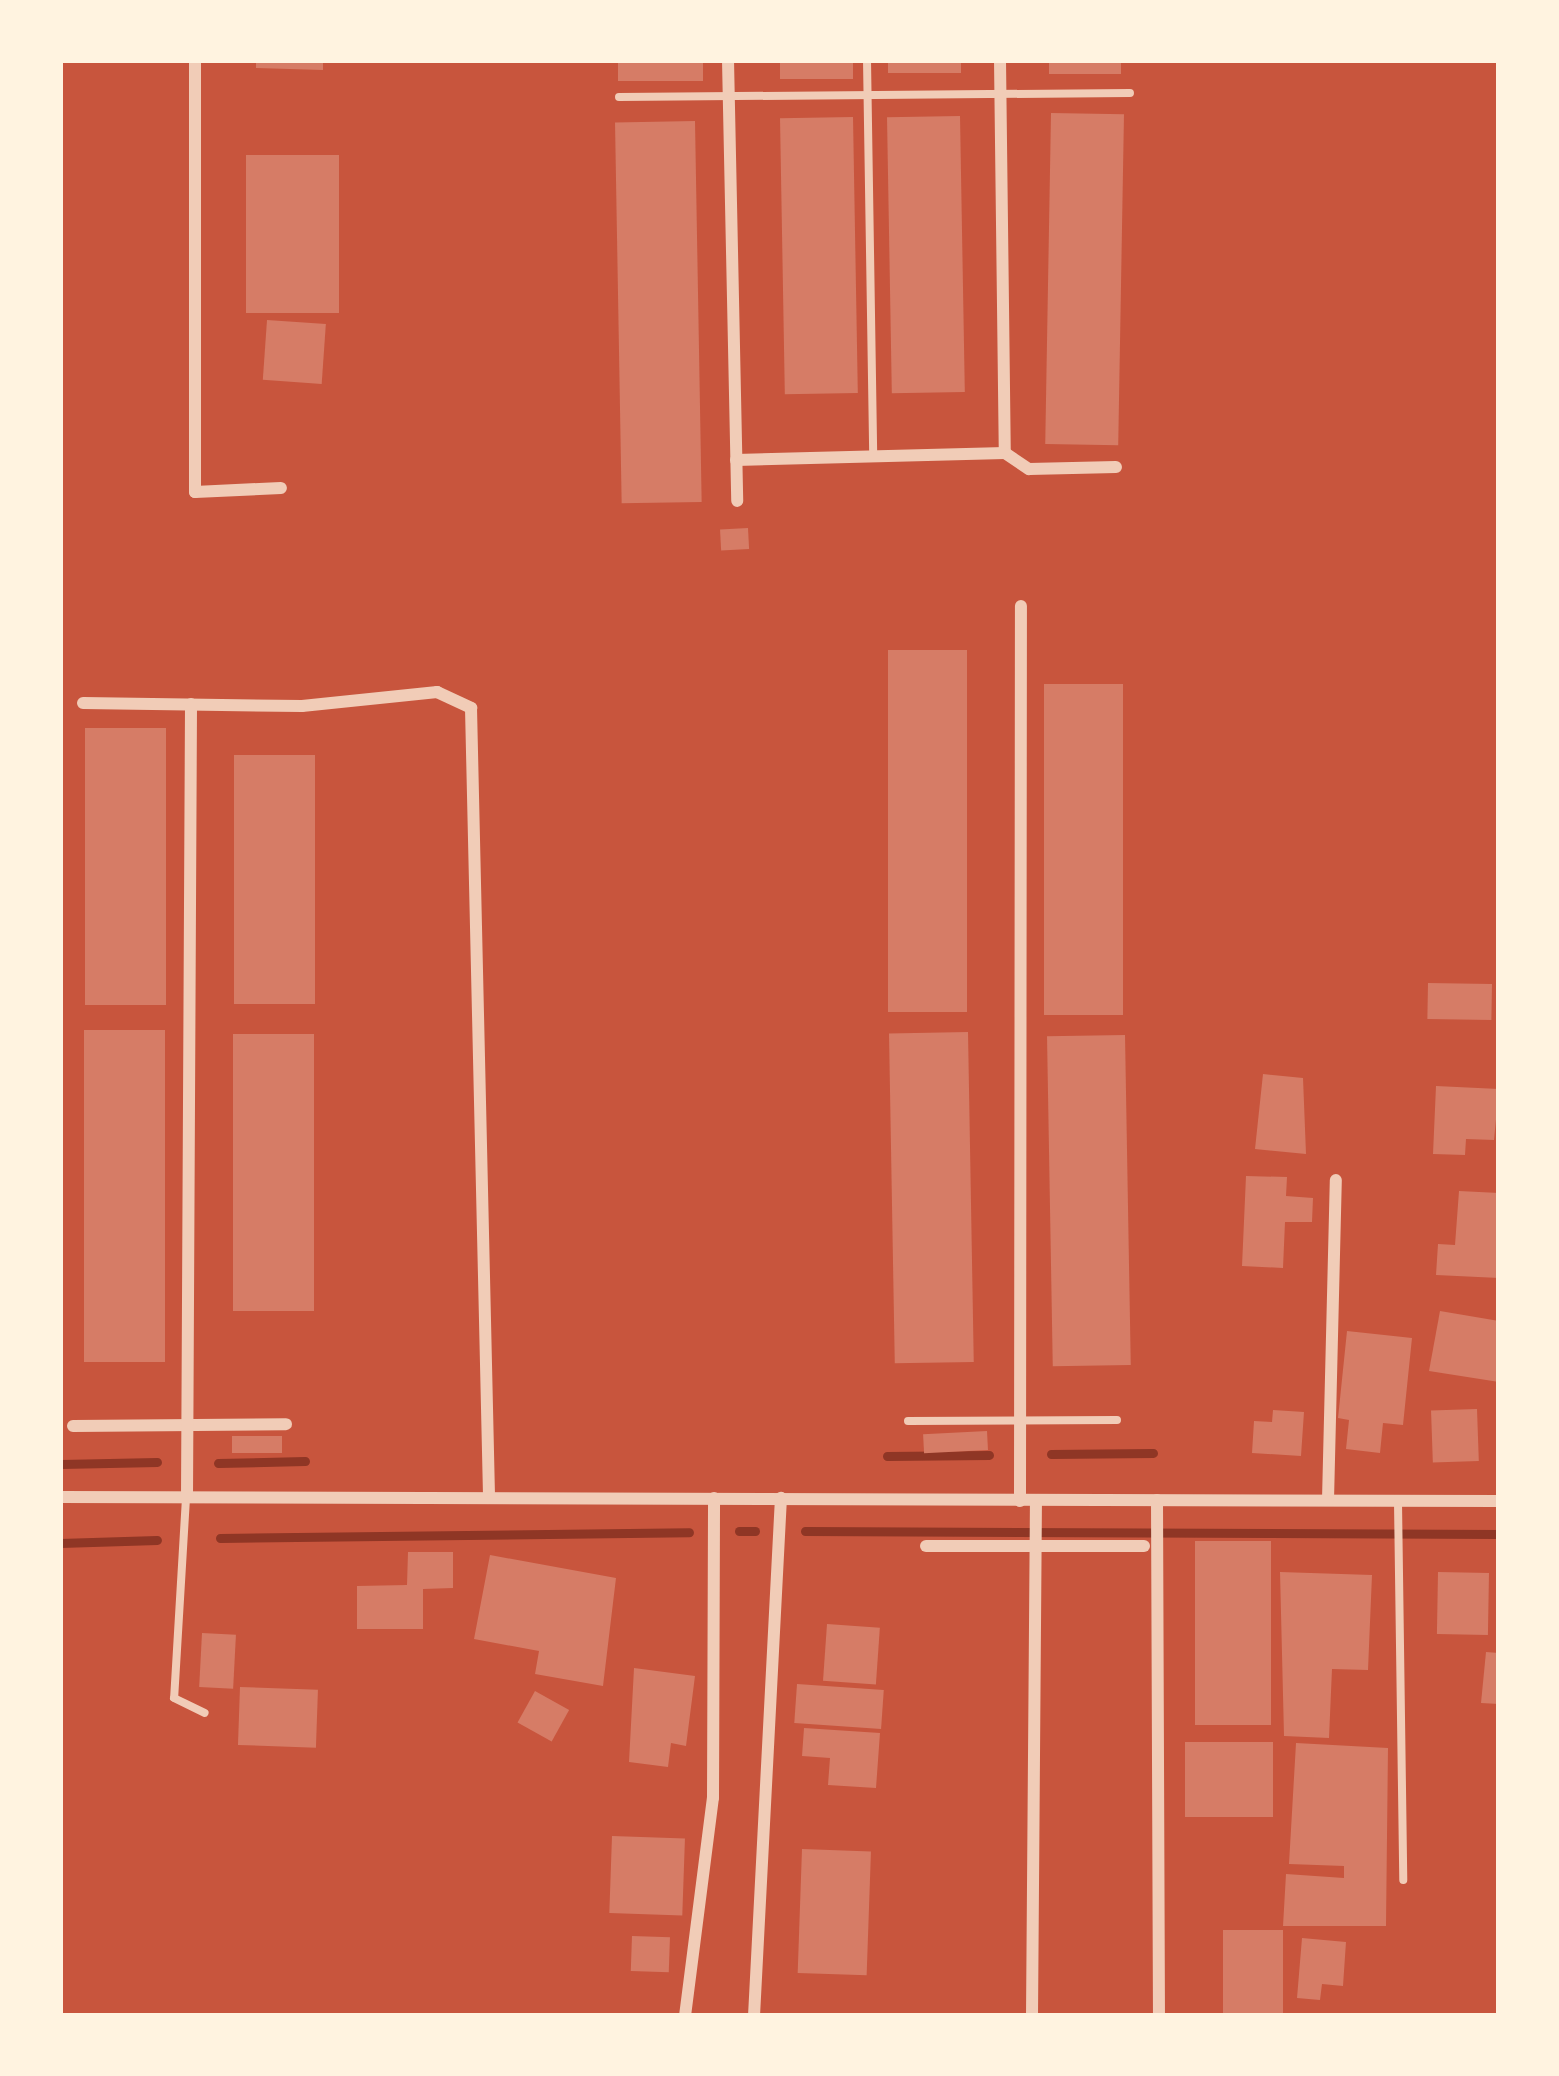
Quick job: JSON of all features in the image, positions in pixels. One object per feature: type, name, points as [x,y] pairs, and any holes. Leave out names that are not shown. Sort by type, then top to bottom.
[{"type":"street","points":[[195,60],[195,492],[281,488]]},
{"type":"street","points":[[728,60],[736,501]]},
{"type":"street","points":[[1000,60],[1009,459]]},
{"type":"street","points":[[736,460],[873,455],[1116,466]]},
{"type":"street","points":[[1020,1501],[1021,605]]},
{"type":"street","points":[[83,703],[191,704],[437,692],[471,708],[489,1493]]},
{"type":"street","points":[[187,1497],[191,704]]},
{"type":"street","points":[[1328,1500],[1336,1180]]},
{"type":"street","points":[[73,1426],[286,1424]]},
{"type":"street","points":[[60,1497],[489,1493],[1158,1505],[1499,1501]]},
{"type":"street","points":[[685,2016],[713,1798],[714,1498]]},
{"type":"street","points":[[754,2016],[781,1498]]},
{"type":"street","points":[[1032,2016],[1036,1501]]},
{"type":"street","points":[[1158,1505],[1159,2016]]},
{"type":"street","points":[[926,1546],[1144,1546]]},
{"type":"lane","points":[[868,60],[873,455]]},
{"type":"lane","points":[[619,97],[1130,93]]},
{"type":"lane","points":[[908,1420],[1118,1420]]},
{"type":"lane","points":[[187,1497],[174,1698],[205,1713]]},
{"type":"lane","points":[[1398,1500],[1393,1707],[1408,1723],[1403,1880]]},
{"type":"building","points":[[256,60],[323,60],[323,70],[256,68]]},
{"type":"building","points":[[618,60],[703,60],[703,81],[618,81]]},
{"type":"building","points":[[780,60],[853,60],[853,79],[780,79]]},
{"type":"building","points":[[888,60],[961,60],[961,73],[888,73]]},
{"type":"building","points":[[1049,60],[1121,60],[1121,74],[1049,74]]},
{"type":"building","points":[[1051,113],[1124,114],[1118,445],[1045,444]]},
{"type":"building","points":[[960,116],[965,392],[892,393],[887,117]]},
{"type":"building","points":[[853,117],[858,393],[785,394],[780,118]]},
{"type":"building","points":[[695,121],[702,502],[622,503],[615,122]]},
{"type":"building","points":[[246,155],[339,155],[339,313],[246,313]]},
{"type":"building","points":[[267,320],[326,324],[322,384],[263,380]]},
{"type":"building","points":[[748,528],[749,549],[721,550],[720,529]]},
{"type":"building","points":[[888,650],[967,650],[967,1012],[888,1012]]},
{"type":"building","points":[[1044,684],[1123,684],[1123,1015],[1044,1015]]},
{"type":"building","points":[[85,728],[166,728],[166,1005],[85,1005]]},
{"type":"building","points":[[234,755],[315,755],[315,1004],[234,1004]]},
{"type":"building","points":[[1428,983],[1492,984],[1491,1020],[1427,1019]]},
{"type":"building","points":[[84,1030],[165,1030],[165,1362],[84,1362]]},
{"type":"building","points":[[968,1032],[974,1362],[895,1363],[889,1033]]},
{"type":"building","points":[[233,1034],[314,1034],[314,1311],[233,1311]]},
{"type":"building","points":[[1125,1035],[1131,1365],[1053,1366],[1047,1036]]},
{"type":"building","points":[[1263,1074],[1303,1078],[1306,1154],[1255,1149]]},
{"type":"building","points":[[1436,1086],[1499,1089],[1494,1140],[1466,1139],[1465,1155],[1433,1154]]},
{"type":"building","points":[[1246,1176],[1287,1177],[1286,1196],[1313,1198],[1312,1222],[1285,1222],[1283,1268],[1242,1266]]},
{"type":"building","points":[[1459,1191],[1499,1193],[1499,1278],[1436,1275],[1438,1244],[1455,1245]]},
{"type":"building","points":[[1440,1311],[1499,1321],[1499,1382],[1429,1371]]},
{"type":"building","points":[[1347,1331],[1412,1338],[1403,1425],[1383,1423],[1380,1453],[1346,1449],[1349,1420],[1338,1418]]},
{"type":"building","points":[[1477,1409],[1479,1461],[1433,1463],[1431,1411]]},
{"type":"building","points":[[1273,1410],[1304,1412],[1301,1456],[1252,1453],[1254,1421],[1272,1422]]},
{"type":"building","points":[[987,1431],[988,1450],[924,1453],[923,1434]]},
{"type":"building","points":[[232,1436],[282,1436],[282,1453],[232,1453]]},
{"type":"building","points":[[1195,1541],[1271,1541],[1271,1725],[1195,1725]]},
{"type":"building","points":[[408,1552],[453,1552],[453,1588],[423,1589],[423,1629],[357,1629],[357,1586],[407,1585]]},
{"type":"building","points":[[490,1555],[616,1578],[603,1686],[535,1674],[539,1651],[474,1639]]},
{"type":"building","points":[[1280,1572],[1372,1575],[1368,1670],[1332,1669],[1329,1738],[1284,1736]]},
{"type":"building","points":[[1438,1572],[1489,1573],[1488,1635],[1437,1634]]},
{"type":"building","points":[[827,1624],[880,1628],[876,1685],[823,1681]]},
{"type":"building","points":[[202,1633],[236,1635],[233,1689],[199,1687]]},
{"type":"building","points":[[1486,1652],[1499,1653],[1499,1704],[1481,1703]]},
{"type":"building","points":[[634,1668],[695,1676],[686,1746],[671,1743],[668,1767],[629,1762]]},
{"type":"building","points":[[797,1684],[884,1690],[881,1729],[794,1723]]},
{"type":"building","points":[[240,1687],[318,1690],[316,1748],[238,1745]]},
{"type":"building","points":[[535,1691],[569,1710],[552,1741],[518,1722]]},
{"type":"building","points":[[804,1728],[880,1733],[876,1788],[828,1785],[830,1758],[802,1756]]},
{"type":"building","points":[[1185,1742],[1273,1742],[1273,1817],[1185,1817]]},
{"type":"building","points":[[1296,1743],[1388,1748],[1386,1926],[1283,1926],[1286,1874],[1344,1878],[1344,1866],[1289,1864]]},
{"type":"building","points":[[612,1836],[685,1839],[682,1916],[609,1913]]},
{"type":"building","points":[[802,1849],[871,1851],[867,1975],[798,1973]]},
{"type":"building","points":[[1223,1930],[1283,1930],[1283,2015],[1223,2015]]},
{"type":"building","points":[[632,1936],[670,1937],[669,1972],[631,1971]]},
{"type":"building","points":[[1302,1938],[1346,1942],[1343,1986],[1322,1984],[1320,2000],[1297,1998]]},
{"type":"waterway","points":[[1051,1454],[1153,1453]]},
{"type":"waterway","points":[[887,1456],[989,1455]]},
{"type":"waterway","points":[[218,1463],[305,1461]]},
{"type":"waterway","points":[[61,1464],[157,1462]]},
{"type":"waterway","points":[[739,1531],[755,1531]]},
{"type":"waterway","points":[[805,1531],[1499,1534]]},
{"type":"waterway","points":[[220,1538],[689,1532]]},
{"type":"waterway","points":[[60,1543],[157,1540]]}]
